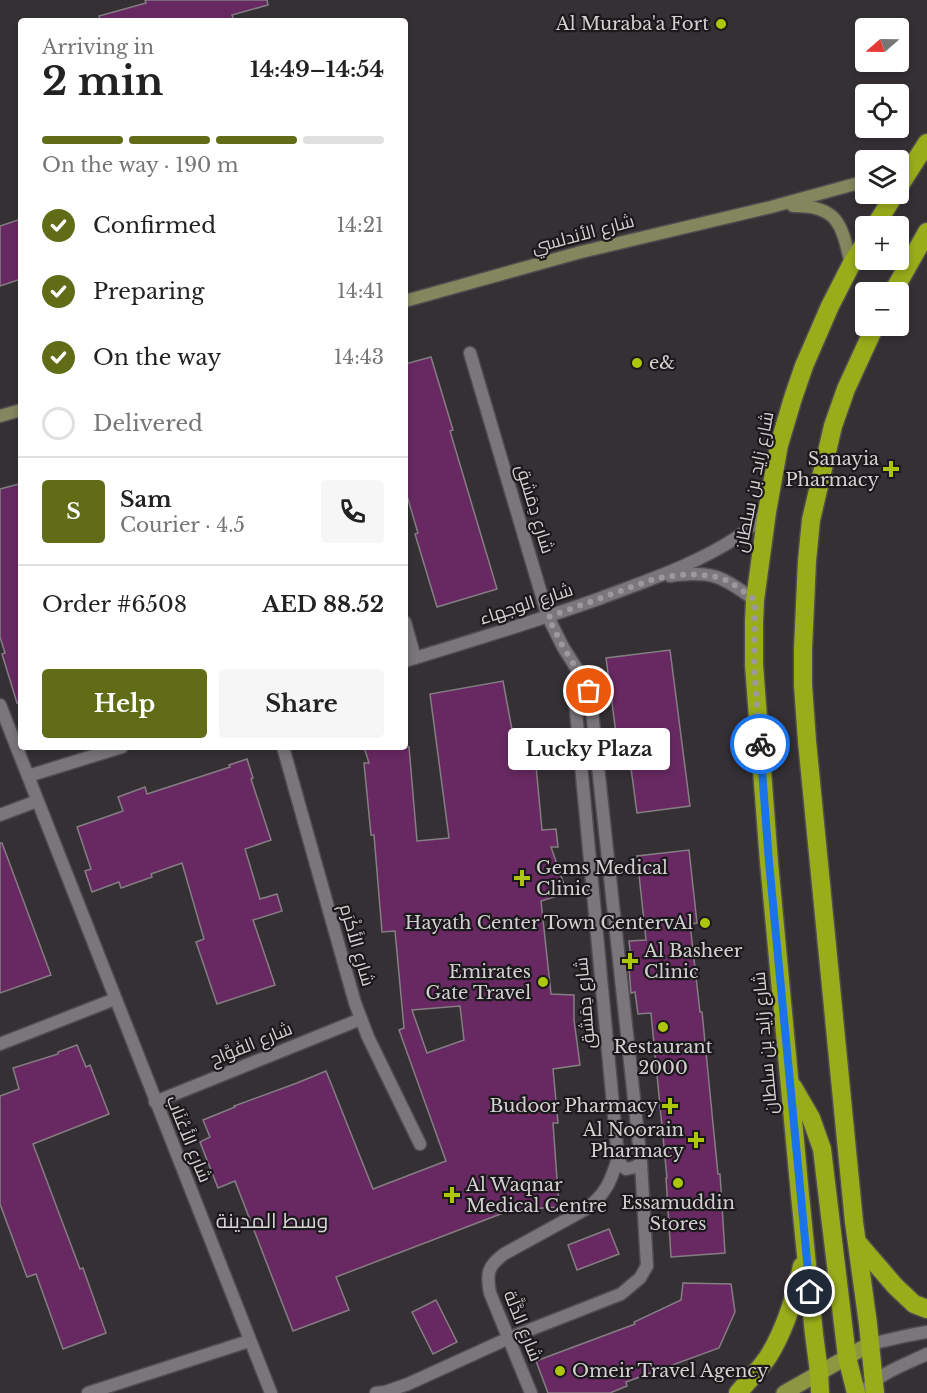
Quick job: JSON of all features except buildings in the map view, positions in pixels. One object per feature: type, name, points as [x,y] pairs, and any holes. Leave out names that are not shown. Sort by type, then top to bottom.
[{"type":"highway","points":[[909,164],[927,143]]},
{"type":"highway","points":[[899,282],[927,232]]},
{"type":"highway","name":"شارع زايد بن سلطان","points":[[820,1393],[769,862],[754,665],[755,600],[766,512],[779,445],[800,376],[830,306],[855,259]]},
{"type":"highway","points":[[861,1389],[870,1344],[853,1210],[807,741],[802,649],[811,520],[833,426],[846,388],[870,336]]},
{"type":"highway","points":[[790,1080],[811,1118],[822,1149],[847,1357],[861,1389]]},
{"type":"highway","points":[[858,1243],[895,1286],[914,1304],[927,1309]]},
{"type":"highway","points":[[738,1393],[777,1342],[797,1286],[806,1249]]},
{"type":"highway","points":[[819,1372],[833,1393]]},
{"type":"main road","points":[[784,1393],[870,1344]]},
{"type":"street","name":"شارع الأندلسي","points":[[408,300],[580,252],[855,185]]},
{"type":"street","name":"شارع الأندلسي","points":[[771,207],[805,206],[824,210],[836,219],[845,238],[851,265]]},
{"type":"street","name":"شارع دِمَشق","points":[[376,1393],[408,1384],[509,1338],[621,1294],[640,1278],[647,1266],[641,1163],[591,702],[585,682],[563,647],[548,617],[470,353]]},
{"type":"street","points":[[0,416],[18,411]]},
{"type":"street","name":"شارع الوجهاء","points":[[410,659],[548,617],[657,578],[706,556],[749,528],[766,512]]},
{"type":"street","name":"شارع الوجهاء","points":[[657,578],[688,574],[713,576],[729,581],[755,600]]},
{"type":"street","name":"شارع دِمَشق","points":[[578,671],[575,701],[618,1158]]},
{"type":"street","name":"شارع الأَعْنَاب","points":[[0,705],[271,1393]]},
{"type":"street","points":[[28,776],[112,750]]},
{"type":"street","name":"شارع الأَكْرَم","points":[[284,750],[349,984],[361,1019],[420,1144]]},
{"type":"street","points":[[0,815],[37,801]]},
{"type":"street","points":[[0,1044],[115,999]]},
{"type":"street","name":"شارع الفَوَّاح","points":[[155,1102],[361,1019]]},
{"type":"street","points":[[618,1158],[626,1169],[641,1163]]},
{"type":"street","name":"شارع الدَّلَّة","points":[[531,1393],[490,1293],[489,1269],[504,1254],[597,1201],[606,1189],[618,1158]]},
{"type":"street","points":[[870,1344],[927,1332]]},
{"type":"street","points":[[88,1393],[249,1341]]},
{"type":"street","points":[[861,1389],[892,1370],[927,1354]]},
{"type":"way so far","points":[[589,691],[548,617],[657,578],[688,574],[713,576],[729,581],[755,600],[754,665],[760,744]]},
{"type":"place","name":"Al Muraba'a Fort","points":[[721,24]]},
{"type":"place","name":"e&","points":[[637,363]]},
{"type":"place","name":"Sanayia Pharmacy","points":[[891,469]]},
{"type":"place","name":"Lucky Plaza","points":[[589,691]]},
{"type":"place","name":"Gems Medical Clinic","points":[[522,878]]},
{"type":"place","name":"Hayath Center Town CentervAl","points":[[705,923]]},
{"type":"place","name":"Al Basheer Clinic","points":[[630,961]]},
{"type":"place","name":"Emirates Gate Travel","points":[[543,982]]},
{"type":"place","name":"Restaurant 2000","points":[[663,1027]]},
{"type":"place","name":"Budoor Pharmacy","points":[[670,1106]]},
{"type":"place","name":"Al Noorain Pharmacy","points":[[696,1140]]},
{"type":"place","name":"Essamuddin Stores","points":[[678,1183]]},
{"type":"place","name":"Al Waqnar Medical Centre","points":[[452,1195]]},
{"type":"place","name":"Omeir Travel Agency","points":[[560,1371]]},
{"type":"district","name":"وسط المدينة","points":[[272,1221]]},
{"type":"route","points":[[760,744],[810,1292]]}]
